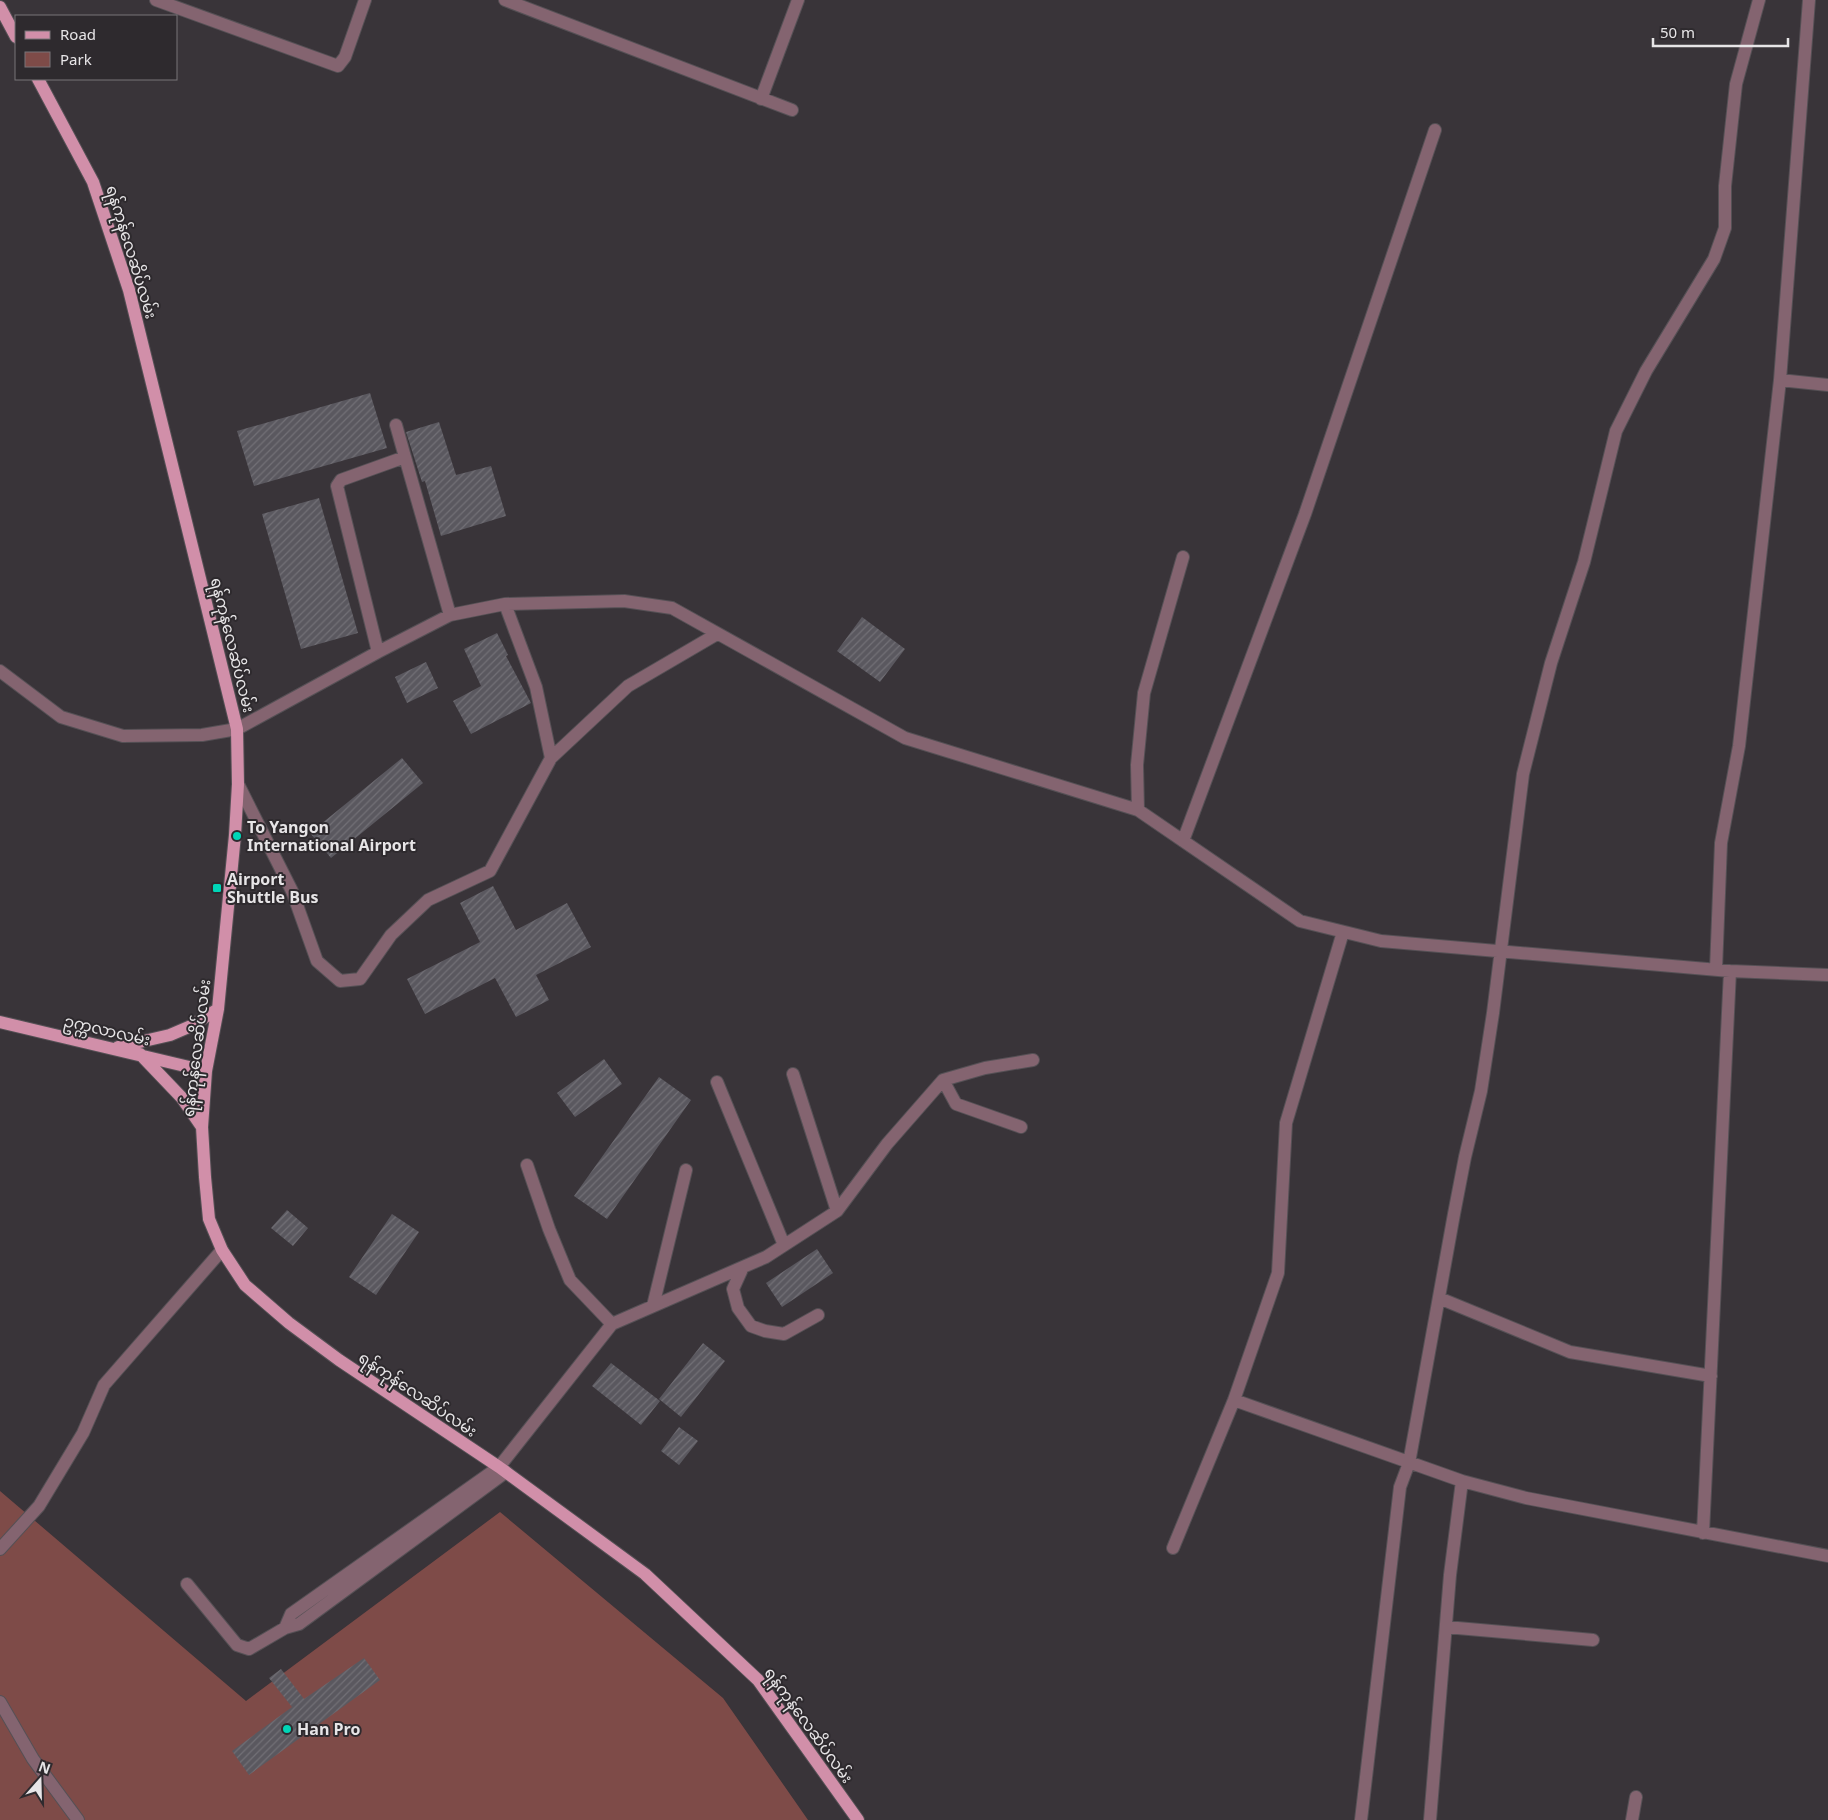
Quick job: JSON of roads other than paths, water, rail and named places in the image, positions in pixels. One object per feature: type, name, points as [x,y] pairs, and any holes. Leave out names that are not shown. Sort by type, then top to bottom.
[{"type":"main road","points":[[0,7],[15,35]]},
{"type":"main road","name":"ရန်ကုန်လေဆိပ်လမ်း","points":[[39,80],[93,182],[129,290],[237,729],[238,784],[235,835],[218,1009],[206,1070],[202,1127],[204,1177],[209,1219],[222,1250],[245,1285],[289,1323],[339,1360],[502,1470],[645,1574],[758,1680],[858,1820]]},
{"type":"main road","points":[[115,1048],[170,1035],[191,1026],[218,1009]]},
{"type":"main road","name":"ဥက္ကလာလမ်း","points":[[0,1022],[206,1070]]},
{"type":"main road","points":[[140,1054],[182,1098],[202,1127]]},
{"type":"street","points":[[156,0],[338,66],[345,57],[365,0]]},
{"type":"street","points":[[505,0],[761,100],[792,110]]},
{"type":"street","points":[[761,100],[798,0]]},
{"type":"street","points":[[1361,1820],[1400,1487],[1409,1463],[1465,1157],[1480,1091],[1494,1012],[1523,774],[1529,745],[1551,663],[1584,562],[1616,431],[1646,371],[1714,259],[1725,228],[1725,186],[1736,84],[1759,0]]},
{"type":"street","points":[[1716,969],[1721,843],[1739,746],[1780,380],[1809,0]]},
{"type":"street","points":[[1183,841],[1305,514],[1435,130]]},
{"type":"street","points":[[1780,380],[1828,385]]},
{"type":"street","points":[[396,425],[450,615]]},
{"type":"street","points":[[378,652],[337,486],[341,480],[405,457]]},
{"type":"street","points":[[1138,810],[1137,764],[1144,693],[1183,557]]},
{"type":"street","points":[[0,671],[61,717],[123,736],[202,735],[237,729],[450,615],[505,604],[624,601],[672,608],[905,738],[1138,810],[1300,921],[1381,941],[1730,971],[1828,975]]},
{"type":"street","points":[[505,604],[536,687],[551,758]]},
{"type":"street","points":[[238,784],[292,891],[317,961],[340,980],[360,979],[390,935],[428,900],[490,871],[551,758],[628,686],[717,634]]},
{"type":"street","points":[[1174,1548],[1234,1400],[1278,1273],[1286,1123],[1344,932]]},
{"type":"street","points":[[1703,1533],[1730,971]]},
{"type":"street","points":[[187,1584],[237,1645],[243,1648],[249,1649],[285,1628],[299,1624],[502,1470],[612,1324],[766,1257],[837,1212],[887,1144],[943,1080],[985,1068],[1033,1060]]},
{"type":"street","points":[[793,1074],[837,1212]]},
{"type":"street","points":[[943,1080],[956,1104],[1021,1127]]},
{"type":"street","points":[[716,1082],[784,1245]]},
{"type":"street","points":[[527,1165],[570,1280],[612,1324]]},
{"type":"street","points":[[653,1306],[686,1170]]},
{"type":"street","points":[[0,1549],[39,1506],[83,1432],[104,1386],[222,1250]]},
{"type":"street","points":[[743,1267],[733,1288],[738,1308],[751,1326],[765,1331],[784,1334],[818,1315]]},
{"type":"street","points":[[1439,1298],[1570,1352],[1711,1376]]},
{"type":"street","points":[[1234,1400],[1462,1481],[1526,1498],[1828,1556]]},
{"type":"street","points":[[1430,1820],[1450,1575],[1462,1481]]},
{"type":"street","points":[[1446,1626],[1593,1640]]},
{"type":"street","points":[[0,1702],[33,1760],[78,1820]]},
{"type":"street","points":[[1632,1820],[1636,1798]]},
{"type":"place","name":"To Yangon International Airport","points":[[237,836]]},
{"type":"place","name":"Airport Shuttle Bus","points":[[217,888]]},
{"type":"place","name":"Han Pro","points":[[287,1729]]}]
